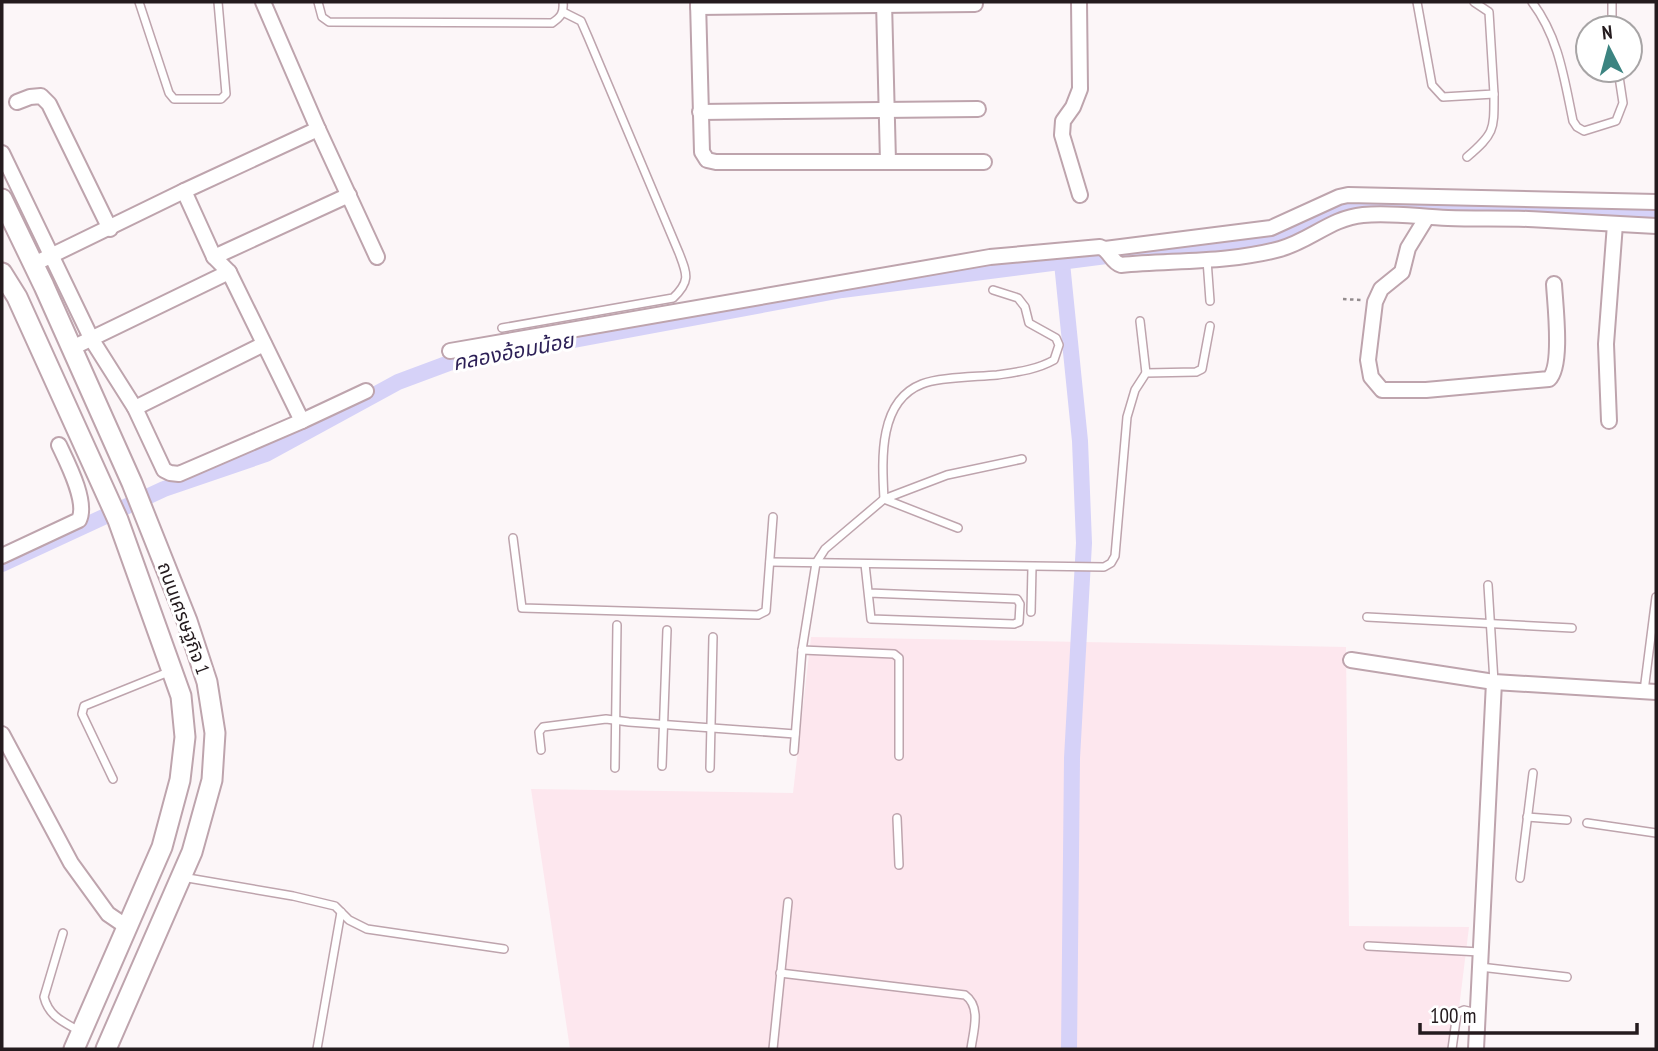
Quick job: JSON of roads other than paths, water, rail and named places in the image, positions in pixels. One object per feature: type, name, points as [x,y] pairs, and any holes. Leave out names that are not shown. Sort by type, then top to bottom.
[{"type":"main road","name":"ถนนเศรษฐกิจ 1","points":[[2,199],[43,260],[72,348],[144,512],[187,621],[203,670],[215,733],[212,780],[192,852],[106,1049]]},
{"type":"main road","name":"ถนนเศรษฐกิจ 1","points":[[2,273],[17,297],[118,520],[181,696],[185,737],[180,780],[162,847],[78,1041]]},
{"type":"street","points":[[263,2],[377,257]]},
{"type":"street","points":[[1079,2],[1080,89],[1073,107],[1063,121],[1062,135],[1080,195]]},
{"type":"street","points":[[884,3],[888,162]]},
{"type":"street","points":[[975,4],[698,5],[702,152],[706,160],[716,162],[984,162]]},
{"type":"street","points":[[17,102],[41,96],[49,104],[110,229]]},
{"type":"street","points":[[700,112],[978,109]]},
{"type":"street","points":[[43,260],[318,129]]},
{"type":"street","points":[[2,153],[43,260],[135,408],[164,470],[179,474],[366,391]]},
{"type":"street","points":[[184,191],[214,257],[229,272],[302,421]]},
{"type":"street","points":[[214,257],[349,195]]},
{"type":"street","points":[[1106,250],[1271,228],[1348,195],[1656,202]]},
{"type":"street","points":[[450,351],[990,257],[1101,247],[1121,265],[1251,255],[1284,248],[1345,218],[1388,213],[1426,217],[1656,226]]},
{"type":"street","points":[[1426,217],[1408,248],[1402,272],[1381,289],[1375,302],[1368,360],[1371,377],[1382,390],[1426,390],[1549,379],[1555,371],[1554,284]]},
{"type":"street","points":[[1609,421],[1606,344],[1615,224]]},
{"type":"street","points":[[72,348],[229,272]]},
{"type":"street","points":[[135,408],[264,344]]},
{"type":"street","points":[[2,556],[79,520],[81,509],[73,475],[59,445]]},
{"type":"street","points":[[1351,660],[1494,682],[1650,691]]},
{"type":"street","points":[[1477,1049],[1494,682]]},
{"type":"street","points":[[2,734],[71,863],[108,914],[127,927]]},
{"type":"lane","points":[[139,2],[169,93],[174,99],[221,99],[226,94],[218,2]]},
{"type":"lane","points":[[318,2],[322,17],[329,22],[552,23],[564,12],[563,2]]},
{"type":"lane","points":[[1417,2],[1432,85],[1436,92],[1443,97],[1494,94]]},
{"type":"lane","points":[[1467,157],[1487,140],[1494,125],[1489,12],[1474,2]]},
{"type":"lane","points":[[1532,2],[1547,22],[1558,53],[1573,121],[1577,127],[1584,131],[1616,121],[1623,103],[1620,84]]},
{"type":"lane","points":[[502,328],[673,298],[686,281],[686,271],[679,253],[589,37],[581,21],[564,12]]},
{"type":"lane","points":[[1207,260],[1210,301]]},
{"type":"lane","points":[[884,499],[882,460],[887,427],[903,395],[922,383],[1021,372],[1054,360],[1058,353],[1056,338],[1029,323],[1025,307],[1018,298],[993,290]]},
{"type":"lane","points":[[770,562],[1032,567],[1104,567],[1111,563],[1115,556],[1127,417],[1131,400],[1146,373],[1140,321]]},
{"type":"lane","points":[[1146,373],[1196,372],[1202,369],[1210,326]]},
{"type":"lane","points":[[794,751],[802,650],[816,563],[825,549],[884,499],[947,475],[1022,459]]},
{"type":"lane","points":[[884,499],[958,528]]},
{"type":"lane","points":[[513,538],[522,608],[758,615],[766,611],[773,517]]},
{"type":"lane","points":[[865,564],[871,619],[1014,624],[1019,622],[1020,604],[1017,598],[869,593]]},
{"type":"lane","points":[[1031,612],[1032,567]]},
{"type":"lane","points":[[1488,585],[1494,682]]},
{"type":"lane","points":[[1650,691],[1656,597]]},
{"type":"lane","points":[[1367,617],[1572,628]]},
{"type":"lane","points":[[615,768],[617,625]]},
{"type":"lane","points":[[662,766],[667,630]]},
{"type":"lane","points":[[710,768],[713,637]]},
{"type":"lane","points":[[802,650],[894,654],[899,658],[899,756]]},
{"type":"lane","points":[[113,779],[82,714],[84,706],[172,670]]},
{"type":"lane","points":[[541,750],[539,732],[543,727],[606,719],[795,734]]},
{"type":"lane","points":[[1520,878],[1533,773]]},
{"type":"lane","points":[[1527,817],[1567,820]]},
{"type":"lane","points":[[897,818],[899,865]]},
{"type":"lane","points":[[1587,823],[1656,833]]},
{"type":"lane","points":[[181,877],[335,906],[349,920],[367,929],[504,949]]},
{"type":"lane","points":[[773,1049],[788,902]]},
{"type":"lane","points":[[317,1049],[341,912]]},
{"type":"lane","points":[[63,933],[44,998],[53,1016],[78,1041]]},
{"type":"lane","points":[[1368,946],[1480,960],[1567,977]]},
{"type":"lane","points":[[780,973],[965,995],[974,1003],[975,1010],[971,1049]]},
{"type":"lane","points":[[1452,1049],[1457,1013],[1464,1010],[1477,1013]]},
{"type":"waterway","name":"คลองอ้อมน้อย","points":[[2,564],[164,489],[266,454],[398,382],[449,363],[842,290],[1161,249],[1266,240],[1342,206],[1384,203],[1656,211]]},
{"type":"waterway","points":[[1062,263],[1080,441],[1084,543],[1072,758],[1069,1049]]}]
